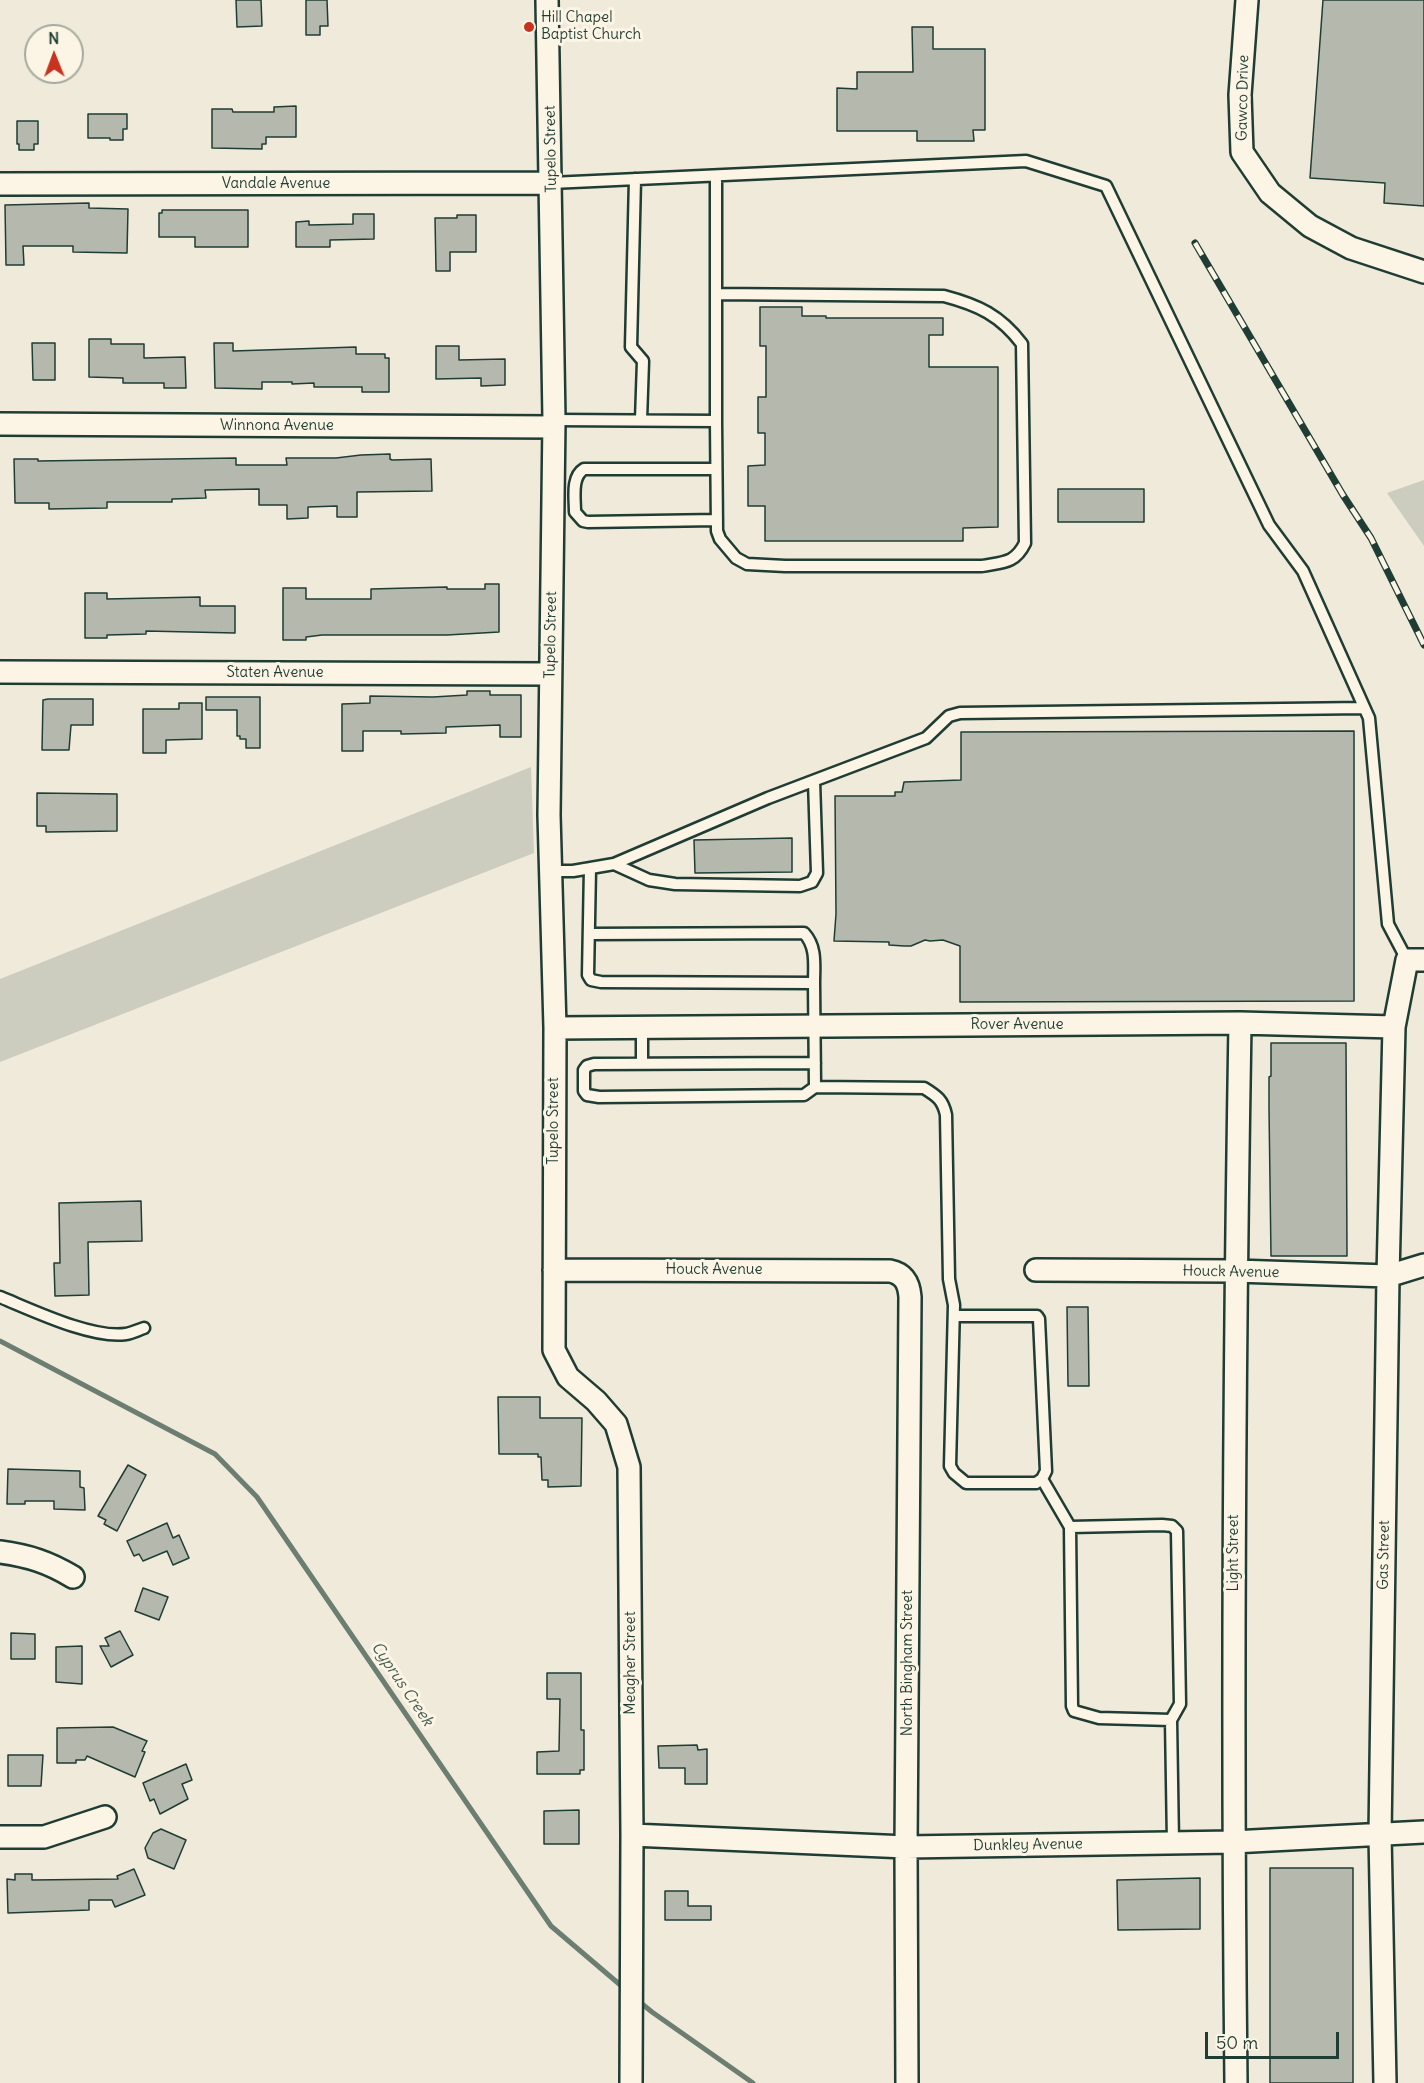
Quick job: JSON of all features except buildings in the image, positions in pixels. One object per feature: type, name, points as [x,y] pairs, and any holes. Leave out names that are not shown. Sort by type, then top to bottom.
[{"type":"street","name":"Tupelo Street","points":[[547,0],[554,424],[550,674],[550,871],[555,1028],[554,1270]]},
{"type":"street","name":"Gawco Drive","points":[[1247,0],[1240,95],[1242,152],[1270,193],[1310,226],[1351,248],[1424,272]]},
{"type":"street","name":"Vandale Avenue","points":[[0,184],[551,183]]},
{"type":"street","name":"Winnona Avenue","points":[[0,424],[554,424]]},
{"type":"street","name":"Staten Avenue","points":[[0,672],[550,674]]},
{"type":"street","points":[[1394,1027],[1415,960]]},
{"type":"street","name":"Rover Avenue","points":[[555,1028],[1240,1023],[1394,1027]]},
{"type":"street","name":"Light Street","points":[[1236,2083],[1233,1842],[1236,1271],[1240,1023]]},
{"type":"street","name":"Gas Street","points":[[1385,2083],[1380,1835],[1394,1027]]},
{"type":"street","name":"Houck Avenue","points":[[1036,1270],[1236,1271],[1388,1276],[1424,1265]]},
{"type":"street","name":"Houck Avenue","points":[[554,1270],[873,1271]]},
{"type":"street","name":"Meagher Street","points":[[554,1270],[554,1350],[568,1377],[596,1401],[616,1424],[629,1467],[632,1835],[631,2083]]},
{"type":"street","name":"North Bingham Street","points":[[873,1271],[896,1272],[902,1276],[906,1281],[910,1297],[906,1847],[907,2083]]},
{"type":"street","points":[[0,1552],[50,1563],[73,1577]]},
{"type":"street","points":[[0,1837],[44,1837],[105,1817]]},
{"type":"street","name":"Dunkley Avenue","points":[[632,1835],[906,1847],[1233,1842],[1424,1832]]},
{"type":"lane","points":[[551,183],[1026,161],[1106,186],[1269,525],[1304,571],[1369,718],[1388,924],[1415,960]]},
{"type":"lane","points":[[716,176],[716,294],[716,469],[717,531],[720,539],[736,558],[747,564],[785,566],[982,566],[1012,560],[1020,554],[1025,543],[1022,344],[1012,331],[990,312],[944,296],[716,294]]},
{"type":"lane","points":[[634,179],[631,347],[643,361],[641,420]]},
{"type":"lane","points":[[554,424],[641,420],[716,421]]},
{"type":"lane","points":[[716,469],[584,469],[575,479],[575,512],[583,521],[588,522],[717,520]]},
{"type":"lane","points":[[550,871],[573,871],[614,864],[768,798],[926,738],[949,716],[960,713],[1364,708]]},
{"type":"lane","points":[[614,864],[649,880],[675,884],[800,886],[812,882],[817,873],[814,780]]},
{"type":"lane","points":[[590,868],[588,975],[591,980],[601,982],[814,983]]},
{"type":"lane","points":[[589,934],[804,933],[811,939],[814,951],[815,1087]]},
{"type":"lane","points":[[642,1027],[642,1064]]},
{"type":"lane","points":[[815,1063],[594,1064],[586,1066],[584,1070],[584,1091],[587,1095],[599,1096],[804,1095],[815,1087],[924,1088],[939,1097],[946,1115],[949,1279],[954,1305],[950,1466],[954,1473],[966,1483],[1036,1483],[1042,1479],[1046,1471],[1039,1319],[1037,1316],[954,1316]]},
{"type":"lane","points":[[0,1297],[99,1333],[126,1334],[144,1328]]},
{"type":"lane","points":[[1042,1479],[1070,1527],[1072,1706],[1074,1711],[1099,1718],[1171,1720]]},
{"type":"lane","points":[[1070,1527],[1162,1525],[1172,1526],[1177,1531],[1180,1704],[1171,1720],[1173,1843]]},
{"type":"shaded area","points":[[1424,480],[1424,546],[1387,493]]},
{"type":"shaded area","points":[[531,767],[534,853],[0,1062],[0,979]]},
{"type":"waterway","name":"Cyprus Creek","points":[[0,1341],[215,1454],[257,1497],[551,1926],[625,1989]]},
{"type":"waterway","name":"Cyprus Creek","points":[[636,1999],[753,2083]]},
{"type":"railway","points":[[1195,243],[1343,495],[1371,538],[1424,645]]},
{"type":"place","name":"Hill Chapel Baptist Church","points":[[529,27]]}]
